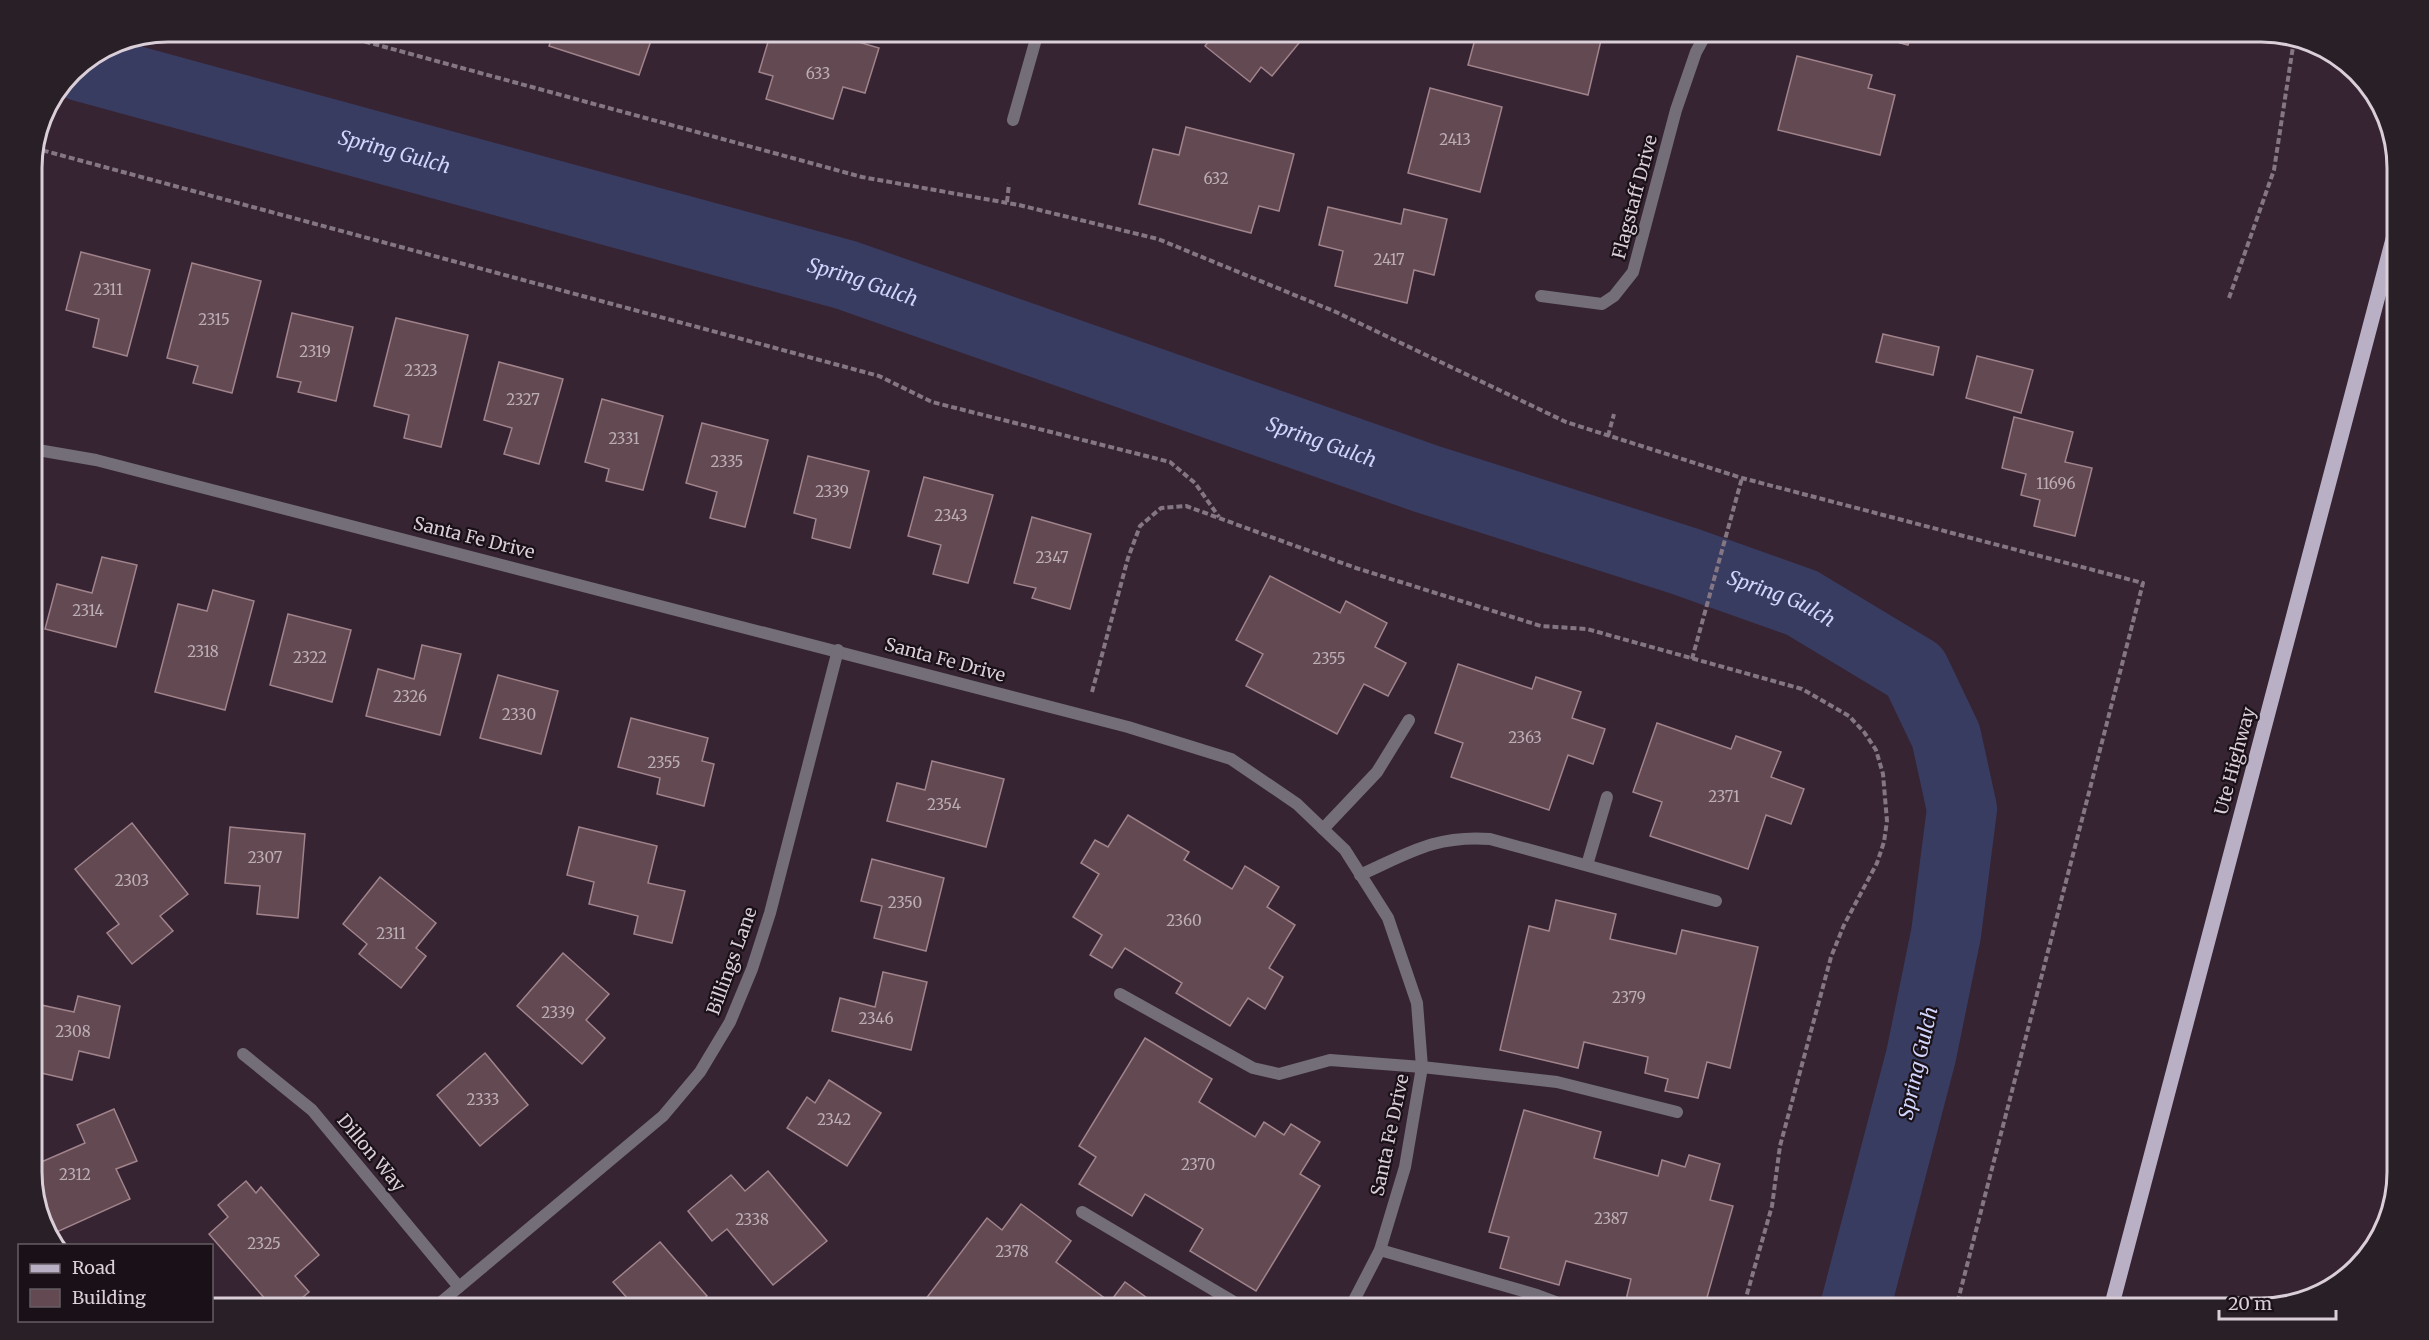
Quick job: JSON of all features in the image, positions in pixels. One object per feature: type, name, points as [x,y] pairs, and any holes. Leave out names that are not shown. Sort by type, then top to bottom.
[{"type":"main road","name":"Ute Highway","points":[[2114,1298],[2387,262]]},
{"type":"street","points":[[1012,120],[1035,42]]},
{"type":"street","name":"Flagstaff Drive","points":[[1541,296],[1602,304],[1614,297],[1633,272],[1676,110],[1702,42]]},
{"type":"street","name":"Santa Fe Drive","points":[[42,451],[96,460],[838,650],[1086,716],[1231,759],[1297,804],[1345,850],[1388,918],[1417,1004],[1422,1067],[1405,1167],[1380,1250],[1355,1298]]},
{"type":"street","name":"Billings Lane","points":[[446,1298],[663,1116],[700,1072],[730,1022],[752,969],[770,913],[838,650]]},
{"type":"street","points":[[1323,829],[1377,772],[1409,720]]},
{"type":"street","points":[[1587,865],[1607,797]]},
{"type":"street","points":[[1360,875],[1427,844],[1460,837],[1490,839],[1716,901]]},
{"type":"street","points":[[1120,994],[1253,1068],[1279,1074],[1330,1060],[1422,1067],[1557,1082],[1677,1112]]},
{"type":"street","name":"Dillon Way","points":[[243,1054],[312,1110],[459,1287]]},
{"type":"street","points":[[1082,1212],[1227,1298]]},
{"type":"street","points":[[1380,1250],[1545,1298]]},
{"type":"path","points":[[367,42],[862,177],[1007,202],[1158,239],[1336,312],[1566,422],[1742,478],[2143,583],[1959,1298]]},
{"type":"path","points":[[2229,298],[2274,170],[2293,46]]},
{"type":"path","points":[[43,150],[879,376],[932,402],[1170,462],[1195,483],[1219,518]]},
{"type":"path","points":[[1007,202],[1010,184]]},
{"type":"path","points":[[1608,436],[1614,414]]},
{"type":"path","points":[[1692,659],[1742,478]]},
{"type":"path","points":[[1086,716],[1128,558],[1140,526],[1161,508],[1173,506],[1186,506],[1356,568],[1541,626],[1587,629],[1802,689],[1849,716],[1876,750],[1887,800],[1886,831],[1877,863],[1844,925],[1831,957],[1780,1146],[1772,1206],[1746,1298]]},
{"type":"building","points":[[550,42],[651,42],[639,75],[549,46]]},
{"type":"building","points":[[768,42],[858,42],[879,48],[865,93],[843,87],[833,119],[766,99],[773,76],[759,72]]},
{"type":"building","points":[[1208,42],[1300,42],[1272,76],[1261,67],[1250,82],[1205,46]]},
{"type":"building","points":[[1474,42],[1601,42],[1588,95],[1468,65]]},
{"type":"building","points":[[1797,56],[1872,75],[1868,88],[1895,95],[1880,155],[1778,130]]},
{"type":"building","points":[[1430,88],[1502,107],[1480,192],[1408,173]]},
{"type":"building","points":[[1186,127],[1294,154],[1279,211],[1259,206],[1251,233],[1139,204],[1153,149],[1179,155]]},
{"type":"building","points":[[1328,207],[1401,224],[1404,209],[1447,219],[1434,275],[1414,270],[1407,303],[1335,286],[1343,251],[1319,245]]},
{"type":"building","points":[[81,252],[150,270],[127,356],[93,347],[99,319],[66,310]]},
{"type":"building","points":[[192,263],[261,281],[232,393],[193,383],[198,366],[167,358]]},
{"type":"building","points":[[292,313],[353,327],[336,401],[298,392],[301,382],[277,377]]},
{"type":"building","points":[[396,318],[468,335],[441,447],[404,438],[409,415],[374,406]]},
{"type":"building","points":[[1883,334],[1939,347],[1933,375],[1876,362]]},
{"type":"building","points":[[1977,356],[2033,370],[2021,413],[1966,398]]},
{"type":"building","points":[[499,362],[563,379],[539,464],[504,454],[512,428],[484,420]]},
{"type":"building","points":[[602,399],[663,416],[643,490],[606,481],[609,469],[585,462]]},
{"type":"building","points":[[2014,417],[2073,432],[2065,462],[2092,468],[2075,536],[2034,526],[2040,500],[2021,495],[2026,474],[2002,468]]},
{"type":"building","points":[[702,423],[768,440],[745,527],[710,518],[717,492],[686,483]]},
{"type":"building","points":[[808,456],[869,471],[850,548],[812,538],[816,519],[794,513]]},
{"type":"building","points":[[924,477],[993,495],[968,583],[933,574],[941,545],[908,536]]},
{"type":"building","points":[[1032,517],[1091,534],[1070,609],[1032,598],[1036,588],[1014,583]]},
{"type":"building","points":[[102,557],[137,565],[116,647],[45,629],[57,584],[92,593]]},
{"type":"building","points":[[1270,576],[1340,613],[1346,601],[1387,623],[1375,647],[1406,663],[1388,696],[1364,684],[1337,734],[1246,686],[1263,654],[1236,640]]},
{"type":"building","points":[[213,590],[254,601],[225,710],[155,692],[178,604],[207,611]]},
{"type":"building","points":[[288,614],[351,630],[332,702],[270,685]]},
{"type":"building","points":[[422,645],[461,654],[440,735],[366,716],[378,669],[414,679]]},
{"type":"building","points":[[1458,664],[1532,689],[1536,677],[1581,692],[1572,718],[1605,729],[1593,764],[1568,755],[1549,810],[1451,777],[1463,743],[1435,733]]},
{"type":"building","points":[[498,675],[558,691],[541,754],[480,738]]},
{"type":"building","points":[[631,718],[708,738],[702,761],[714,764],[704,806],[657,794],[660,778],[618,767]]},
{"type":"building","points":[[1657,723],[1731,749],[1736,736],[1781,752],[1771,777],[1804,789],[1791,824],[1766,815],[1748,869],[1650,836],[1662,802],[1633,792]]},
{"type":"building","points":[[932,761],[1004,779],[986,847],[887,821],[897,783],[925,790]]},
{"type":"building","points":[[1128,815],[1189,852],[1184,860],[1232,889],[1245,866],[1279,887],[1267,907],[1295,925],[1269,968],[1283,977],[1265,1009],[1248,998],[1230,1026],[1176,993],[1182,983],[1125,948],[1112,968],[1090,955],[1102,935],[1073,917],[1099,874],[1081,863],[1095,840],[1108,847]]},
{"type":"building","points":[[132,823],[188,894],[160,916],[173,931],[132,964],[107,933],[119,924],[75,869]]},
{"type":"building","points":[[230,827],[305,834],[298,918],[257,914],[260,886],[225,883]]},
{"type":"building","points":[[579,827],[657,846],[648,883],[685,891],[672,943],[634,934],[638,916],[589,904],[594,882],[567,875]]},
{"type":"building","points":[[872,859],[944,878],[926,951],[874,938],[882,906],[861,901]]},
{"type":"building","points":[[380,877],[436,923],[416,948],[426,956],[401,988],[359,954],[367,944],[343,924]]},
{"type":"building","points":[[1556,900],[1616,914],[1610,939],[1676,954],[1682,930],[1758,947],[1730,1068],[1707,1062],[1698,1098],[1665,1091],[1668,1079],[1645,1073],[1648,1057],[1584,1042],[1578,1068],[1500,1050],[1529,926],[1549,931]]},
{"type":"building","points":[[563,953],[609,994],[586,1020],[605,1038],[582,1064],[517,1006]]},
{"type":"building","points":[[883,972],[927,982],[911,1050],[832,1031],[840,998],[875,1007]]},
{"type":"building","points":[[78,996],[120,1006],[109,1058],[79,1051],[72,1080],[42,1073],[42,1005],[74,1012]]},
{"type":"building","points":[[1145,1038],[1212,1079],[1199,1102],[1255,1137],[1264,1122],[1284,1135],[1291,1124],[1320,1142],[1300,1174],[1320,1186],[1256,1291],[1190,1251],[1203,1229],[1145,1194],[1132,1216],[1079,1184],[1096,1157],[1079,1146]]},
{"type":"building","points":[[485,1053],[528,1105],[480,1146],[437,1095]]},
{"type":"building","points":[[829,1080],[881,1113],[847,1166],[787,1128],[807,1097],[815,1103]]},
{"type":"building","points":[[114,1109],[137,1161],[116,1169],[130,1199],[57,1232],[44,1197],[42,1162],[85,1143],[77,1125]]},
{"type":"building","points":[[1524,1110],[1601,1132],[1594,1158],[1658,1176],[1662,1160],[1685,1167],[1689,1155],[1720,1164],[1710,1200],[1733,1206],[1707,1298],[1626,1298],[1631,1279],[1566,1261],[1559,1285],[1500,1268],[1509,1237],[1489,1232]]},
{"type":"building","points":[[768,1171],[827,1241],[773,1285],[727,1229],[712,1241],[688,1211],[731,1175],[745,1191]]},
{"type":"building","points":[[246,1181],[256,1193],[261,1187],[319,1255],[295,1276],[309,1292],[302,1298],[264,1298],[209,1234],[228,1217],[218,1205]]},
{"type":"building","points":[[1021,1204],[1071,1241],[1056,1262],[1105,1298],[927,1298],[987,1218],[1002,1230]]},
{"type":"building","points":[[660,1242],[707,1296],[705,1298],[627,1298],[613,1282]]},
{"type":"building","points":[[1125,1282],[1147,1298],[1113,1298]]},
{"type":"waterway","name":"Spring Gulch","points":[[90,69],[846,275],[1427,479],[1684,561],[1802,603],[1915,671],[1946,736],[1962,809],[1946,934],[1921,1056],[1858,1298]]}]
